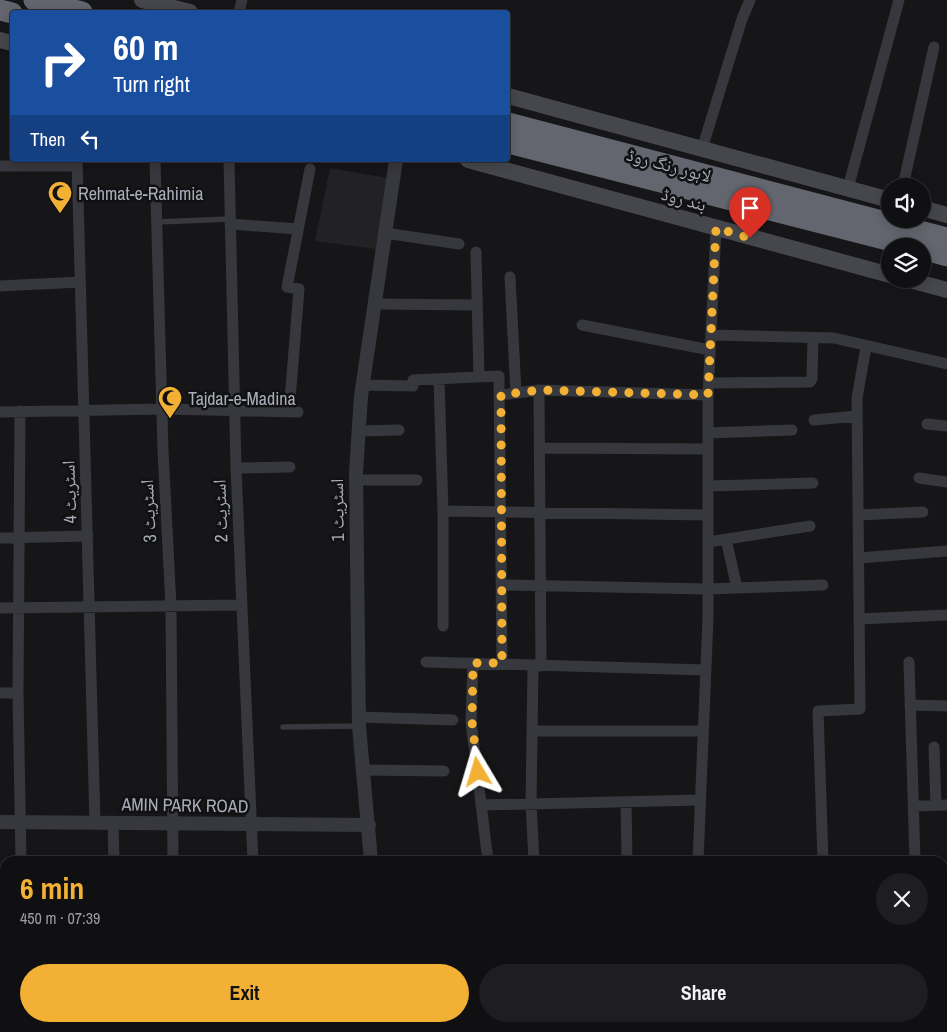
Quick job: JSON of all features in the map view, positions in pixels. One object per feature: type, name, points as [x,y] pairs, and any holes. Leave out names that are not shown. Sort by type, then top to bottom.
[{"type":"highway","points":[[34,0],[74,10]]},
{"type":"highway","name":"لاہور رنگ روڈ","points":[[510,125],[947,238]]},
{"type":"highway","name":"لاہور رنگ روڈ","points":[[510,143],[881,238]]},
{"type":"highway","points":[[931,252],[947,256]]},
{"type":"main road","points":[[142,0],[182,10]]},
{"type":"main road","points":[[510,97],[881,197]]},
{"type":"main road","name":"بند روڈ","points":[[475,162],[881,273]]},
{"type":"main road","points":[[931,210],[947,214]]},
{"type":"main road","points":[[931,286],[947,290]]},
{"type":"street","points":[[702,149],[742,18],[750,0]]},
{"type":"street","points":[[848,188],[899,0]]},
{"type":"street","points":[[905,178],[934,47]]},
{"type":"street","name":"اسٹریٹ 3","points":[[155,162],[162,409],[171,606],[171,823],[173,856]]},
{"type":"street","name":"اسٹریٹ 2","points":[[229,162],[240,605],[252,856]]},
{"type":"street","name":"اسٹریٹ 1","points":[[371,856],[359,722],[356,480],[362,385],[396,162]]},
{"type":"street","points":[[0,166],[77,163]]},
{"type":"street","name":"اسٹریٹ 4","points":[[77,163],[95,822]]},
{"type":"street","points":[[0,412],[234,409],[294,412],[299,289],[287,288],[310,169]]},
{"type":"street","points":[[230,221],[298,229]]},
{"type":"street","points":[[698,856],[708,590],[708,395],[716,228]]},
{"type":"street","points":[[385,233],[459,244]]},
{"type":"street","points":[[476,252],[479,377]]},
{"type":"street","points":[[510,277],[516,393]]},
{"type":"street","points":[[0,286],[80,282]]},
{"type":"street","points":[[375,304],[477,305]]},
{"type":"street","points":[[582,325],[710,350]]},
{"type":"street","points":[[711,335],[834,338],[866,347],[947,364]]},
{"type":"street","points":[[709,383],[810,382],[812,379],[814,338]]},
{"type":"street","points":[[823,856],[818,711],[860,709],[857,398],[866,347]]},
{"type":"street","points":[[362,385],[413,386],[413,380],[499,376],[501,395],[502,663]]},
{"type":"street","points":[[439,379],[443,511],[443,626]]},
{"type":"street","points":[[534,856],[531,804],[541,586],[539,390]]},
{"type":"street","points":[[501,395],[539,390],[708,395]]},
{"type":"street","points":[[20,411],[18,693],[21,856]]},
{"type":"street","points":[[814,420],[857,416]]},
{"type":"street","points":[[927,424],[947,426]]},
{"type":"street","points":[[358,431],[399,430]]},
{"type":"street","points":[[708,433],[792,430]]},
{"type":"street","points":[[539,448],[708,449]]},
{"type":"street","points":[[236,468],[290,467]]},
{"type":"street","points":[[919,478],[947,482]]},
{"type":"street","points":[[356,480],[417,480]]},
{"type":"street","points":[[708,486],[813,483]]},
{"type":"street","points":[[443,511],[708,515]]},
{"type":"street","points":[[858,515],[923,512]]},
{"type":"street","points":[[708,542],[810,526]]},
{"type":"street","points":[[0,538],[88,536]]},
{"type":"street","points":[[726,539],[736,574],[737,588]]},
{"type":"street","points":[[859,558],[947,552]]},
{"type":"street","points":[[502,585],[708,590],[823,585]]},
{"type":"street","points":[[0,608],[240,605]]},
{"type":"street","points":[[859,619],[947,615]]},
{"type":"street","points":[[426,662],[706,670]]},
{"type":"street","points":[[909,662],[915,856]]},
{"type":"street","points":[[473,663],[472,722],[487,856]]},
{"type":"street","points":[[0,693],[18,693]]},
{"type":"street","points":[[910,705],[947,706]]},
{"type":"street","points":[[359,722],[453,720]]},
{"type":"street","points":[[533,731],[703,732]]},
{"type":"street","points":[[914,806],[941,805],[934,747]]},
{"type":"street","points":[[362,770],[444,771]]},
{"type":"street","points":[[482,805],[700,800]]},
{"type":"street","points":[[626,802],[627,856]]},
{"type":"street","name":"AMIN PARK ROAD","points":[[0,822],[369,825]]},
{"type":"street","points":[[113,823],[114,856]]},
{"type":"lane","points":[[157,222],[230,221]]},
{"type":"lane","points":[[283,728],[359,722]]},
{"type":"shaded area","points":[[330,168],[393,179],[383,250],[315,241]]},
{"type":"place","name":"Rehmat-e-Rahimia","points":[[60,214]]},
{"type":"place","name":"Tajdar-e-Madina","points":[[170,419]]},
{"type":"route","points":[[478,772],[472,722],[473,663],[502,663],[501,395],[539,390],[708,395],[716,228],[750,238]]}]
